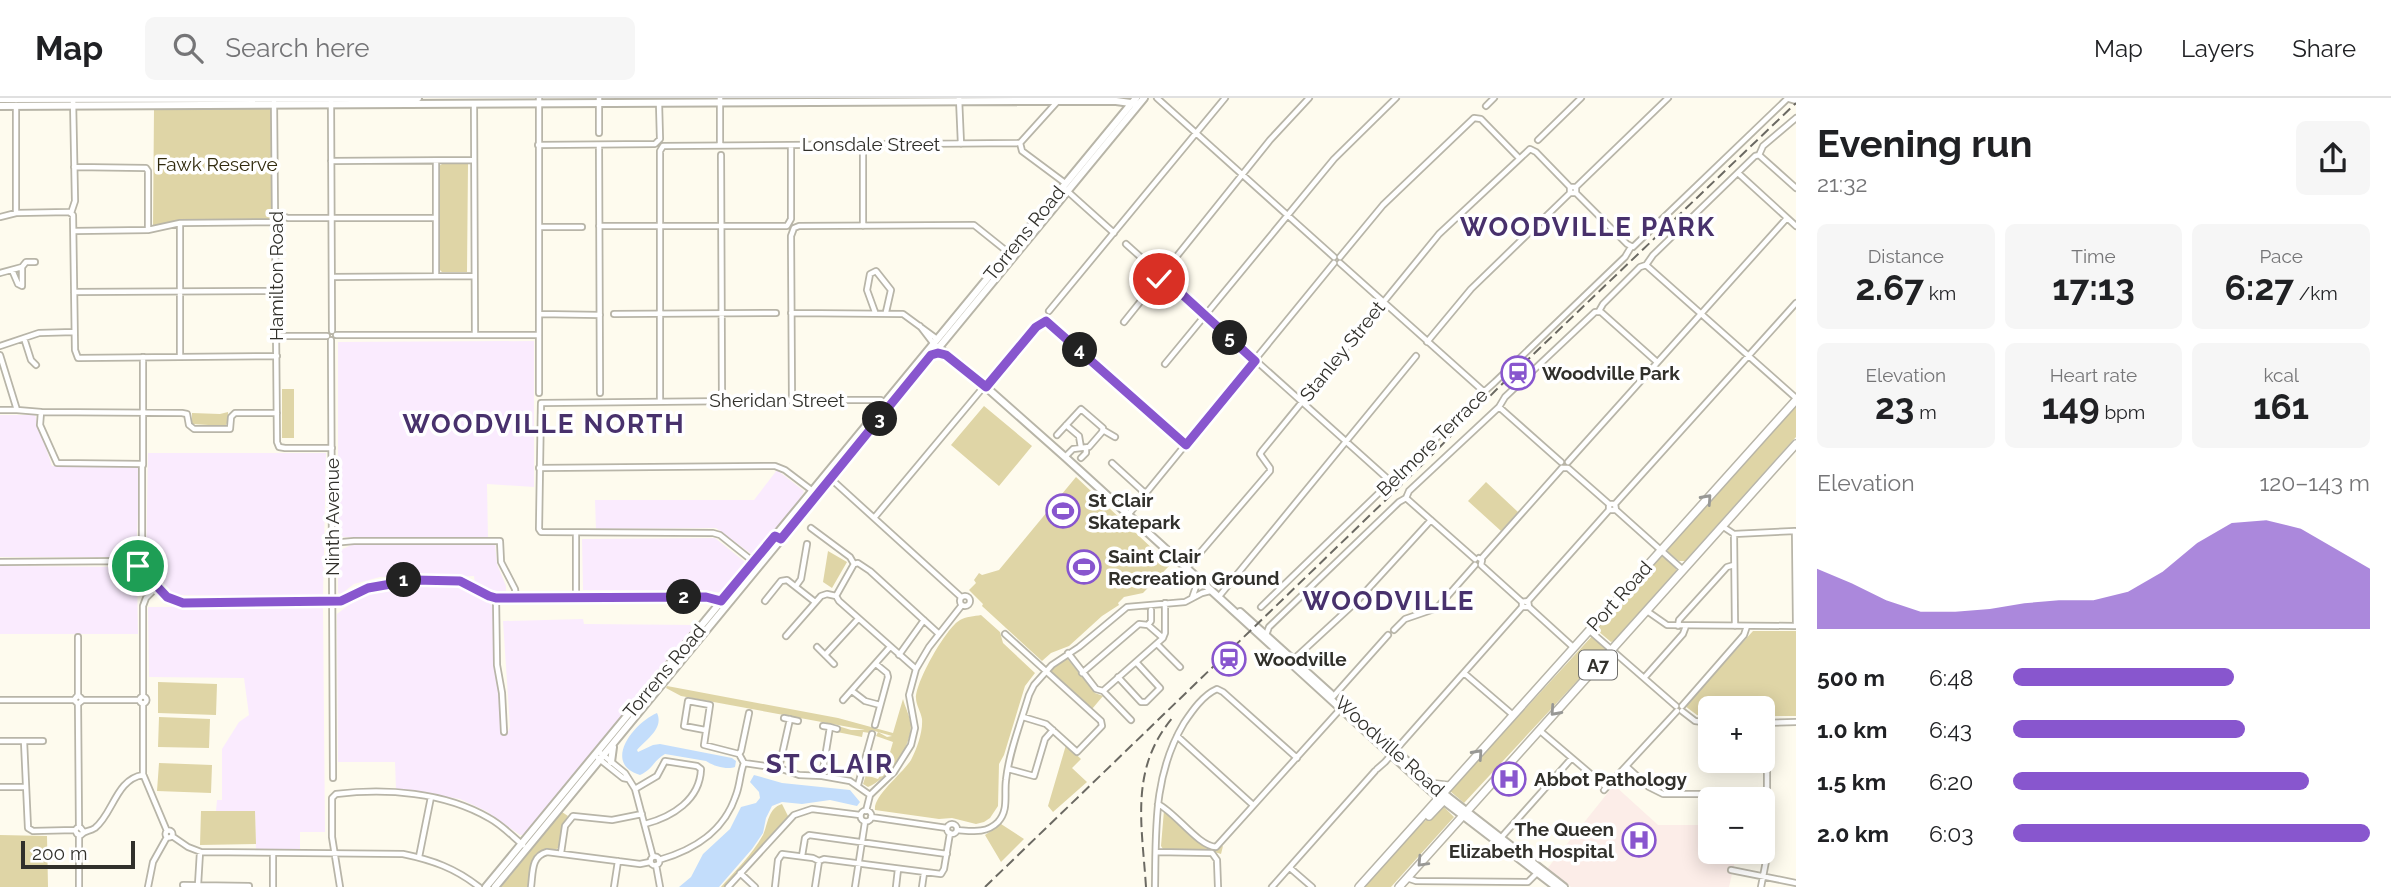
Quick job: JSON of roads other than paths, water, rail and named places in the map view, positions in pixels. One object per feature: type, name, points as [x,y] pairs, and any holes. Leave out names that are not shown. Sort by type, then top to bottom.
[{"type":"highway","name":"Port Road","points":[[1359,887],[1443,797],[1588,629],[1796,399]]},
{"type":"highway","name":"Port Road","points":[[1399,887],[1796,444]]},
{"type":"highway","points":[[1432,788],[1450,786]]},
{"type":"highway","points":[[1412,829],[1426,819],[1443,797]]},
{"type":"main road","points":[[388,101],[418,98]]},
{"type":"main road","points":[[1789,98],[1796,100]]},
{"type":"main road","points":[[0,99],[15,102]]},
{"type":"main road","points":[[0,106],[15,102],[160,100],[1007,99],[1048,105],[1060,100],[1137,101]]},
{"type":"main road","points":[[1112,100],[1122,105],[1121,116]]},
{"type":"main road","name":"Torrens Road","points":[[486,887],[598,757],[1121,116],[1137,101]]},
{"type":"main road","name":"Torrens Road","points":[[1064,186],[1137,101]]},
{"type":"main road","name":"Torrens Road","points":[[887,404],[931,355],[937,343]]},
{"type":"main road","name":"Woodville Road","points":[[937,343],[946,355],[960,364],[1065,457],[1189,569],[1198,581],[1432,788],[1556,887]]},
{"type":"main road","name":"Woodville Road","points":[[937,343],[958,359],[960,364]]},
{"type":"main road","points":[[931,355],[946,355]]},
{"type":"main road","name":"Woodville Road","points":[[1189,569],[1263,632],[1292,662]]},
{"type":"main road","name":"Torrens Road","points":[[598,757],[615,742],[703,628]]},
{"type":"main road","points":[[612,766],[611,753],[615,742]]},
{"type":"main road","points":[[1428,810],[1432,788]]},
{"type":"main road","points":[[1477,821],[1474,812],[1482,795]]},
{"type":"main road","name":"Woodville Road","points":[[1465,814],[1499,840]]},
{"type":"main road","name":"Torrens Road","points":[[495,887],[524,846]]},
{"type":"main road","name":"Woodville Road","points":[[1538,871],[1564,887]]},
{"type":"street","points":[[1157,98],[1482,390]]},
{"type":"street","points":[[1049,311],[1225,98]]},
{"type":"street","points":[[1124,322],[1241,175],[1309,98]]},
{"type":"street","points":[[1165,364],[1334,159],[1396,98]]},
{"type":"street","points":[[1486,106],[1494,98]]},
{"type":"street","points":[[1538,140],[1581,98]]},
{"type":"street","points":[[1427,342],[1471,289],[1668,98]]},
{"type":"street","name":"Belmore Terrace","points":[[1261,607],[1384,488],[1389,480],[1396,478],[1482,390],[1485,391],[1495,382],[1789,98]]},
{"type":"street","name":"Hamilton Road","points":[[274,100],[279,447],[332,448]]},
{"type":"street","name":"Ninth Avenue","points":[[331,100],[333,778]]},
{"type":"street","points":[[539,100],[539,393]]},
{"type":"street","points":[[599,100],[599,133]]},
{"type":"street","points":[[538,145],[657,143],[660,139],[660,100]]},
{"type":"street","points":[[720,100],[720,145]]},
{"type":"street","points":[[960,100],[961,144]]},
{"type":"street","points":[[475,101],[475,335]]},
{"type":"street","points":[[15,102],[16,213]]},
{"type":"street","points":[[70,213],[74,205],[73,102]]},
{"type":"street","points":[[1048,105],[1020,143],[1022,151],[1114,233]]},
{"type":"street","points":[[1128,515],[1383,205],[1476,118],[1481,119],[1519,158]]},
{"type":"street","points":[[1600,311],[1603,303],[1759,155],[1763,146],[1796,118]]},
{"type":"street","name":"Lonsdale Street","points":[[660,227],[661,148],[667,145],[1020,143]]},
{"type":"street","points":[[863,144],[863,226]]},
{"type":"street","points":[[599,226],[721,227],[789,224],[791,145]]},
{"type":"street","points":[[599,146],[600,393]]},
{"type":"street","name":"Stanley Street","points":[[1189,569],[1270,471],[1260,454],[1439,234],[1527,150],[1532,149],[1573,190]]},
{"type":"street","points":[[721,155],[722,400]]},
{"type":"street","points":[[1759,155],[1796,188]]},
{"type":"street","points":[[436,160],[436,275]]},
{"type":"street","points":[[331,161],[474,160]]},
{"type":"street","points":[[74,167],[146,168],[148,230]]},
{"type":"street","points":[[1738,173],[1796,226]]},
{"type":"street","points":[[1573,190],[1632,247]]},
{"type":"street","points":[[276,212],[288,219],[436,218]]},
{"type":"street","points":[[0,217],[16,213],[70,213]]},
{"type":"street","points":[[70,213],[74,218],[76,356],[277,356]]},
{"type":"street","points":[[1394,630],[1402,620],[1437,608],[1787,218]]},
{"type":"street","points":[[74,231],[148,230],[180,223],[276,222]]},
{"type":"street","points":[[180,223],[180,356]]},
{"type":"street","points":[[792,400],[793,228],[974,225],[1010,254]]},
{"type":"street","points":[[539,228],[582,227]]},
{"type":"street","points":[[660,227],[660,401]]},
{"type":"street","points":[[1126,244],[1389,480]]},
{"type":"street","points":[[0,273],[22,267],[26,262],[35,262]]},
{"type":"street","points":[[1646,265],[1796,399]]},
{"type":"street","points":[[12,270],[18,284],[22,286],[22,267]]},
{"type":"street","points":[[875,312],[867,290],[870,274],[876,271],[891,290],[886,312]]},
{"type":"street","points":[[332,277],[474,276]]},
{"type":"street","points":[[74,292],[276,291]]},
{"type":"street","points":[[1272,887],[1796,303]]},
{"type":"street","points":[[1600,311],[1657,362]]},
{"type":"street","points":[[1263,632],[1406,498],[1409,491],[1499,407],[1505,397],[1595,312],[1600,311]]},
{"type":"street","points":[[614,314],[776,313]]},
{"type":"street","name":"Woodville Road","points":[[792,313],[903,314],[937,343]]},
{"type":"street","points":[[539,314],[600,314]]},
{"type":"street","points":[[874,519],[972,401],[1044,320],[1186,445]]},
{"type":"street","points":[[0,346],[44,332],[74,332]]},
{"type":"street","points":[[277,336],[539,335]]},
{"type":"street","points":[[24,338],[31,360],[36,365]]},
{"type":"street","points":[[0,355],[17,410]]},
{"type":"street","points":[[1220,594],[1416,356]]},
{"type":"street","points":[[137,565],[142,555],[144,358]]},
{"type":"street","name":"Sheridan Street","points":[[576,533],[541,532],[539,408],[543,402],[881,400],[887,404]]},
{"type":"street","points":[[1499,407],[1684,570]]},
{"type":"street","points":[[0,410],[183,413],[187,414],[189,425],[194,429],[230,429],[231,417],[235,413],[277,413]]},
{"type":"street","points":[[1057,435],[1081,410],[1115,437]]},
{"type":"street","points":[[41,412],[40,425],[49,440],[55,461],[60,464],[143,466]]},
{"type":"street","points":[[1066,425],[1079,436],[1086,453],[1081,458]]},
{"type":"street","points":[[1065,457],[1073,449],[1089,447],[1103,430]]},
{"type":"street","points":[[1112,463],[1146,494]]},
{"type":"street","points":[[539,468],[775,466],[785,470],[815,493]]},
{"type":"street","points":[[828,477],[961,597],[962,605],[916,669],[909,695],[915,720],[911,745],[894,772],[870,795],[866,811],[860,816]]},
{"type":"street","points":[[1406,498],[1573,647]]},
{"type":"street","points":[[1292,662],[1355,603],[1431,520]]},
{"type":"street","points":[[1647,611],[1662,624],[1678,626],[1796,624],[1796,531],[1734,534],[1722,526]]},
{"type":"street","points":[[811,528],[850,557],[854,564]]},
{"type":"street","points":[[576,597],[576,533],[713,533],[720,535],[756,564]]},
{"type":"street","points":[[1734,534],[1734,626]]},
{"type":"street","points":[[331,543],[500,541],[501,562],[515,589],[516,598]]},
{"type":"street","points":[[796,586],[801,579],[807,544]]},
{"type":"street","points":[[0,562],[126,561],[137,565],[167,597],[183,603],[331,602],[346,600],[368,588],[414,580],[460,581],[496,598],[706,597],[724,603]]},
{"type":"street","points":[[836,596],[854,564]]},
{"type":"street","points":[[854,564],[870,571],[939,634]]},
{"type":"street","points":[[1678,626],[1679,620],[1727,567],[1734,565]]},
{"type":"street","points":[[765,601],[781,581],[787,580],[816,602]]},
{"type":"street","points":[[1191,599],[1198,581]]},
{"type":"street","points":[[157,586],[146,598],[143,606],[143,775],[169,835],[200,852],[396,854],[419,858],[458,871],[479,887]]},
{"type":"street","points":[[866,811],[871,817],[954,833],[957,830],[982,831],[991,827],[1000,819],[1005,807],[1008,769],[1031,690],[1045,671],[1127,607],[1185,602],[1210,591]]},
{"type":"street","points":[[786,636],[824,595],[836,596]]},
{"type":"street","points":[[836,596],[858,619],[916,669]]},
{"type":"street","points":[[961,597],[968,596],[970,600],[968,605],[962,605]]},
{"type":"street","points":[[496,598],[497,665],[502,693],[503,732]]},
{"type":"street","points":[[1103,691],[1163,638],[1165,603]]},
{"type":"street","points":[[1148,625],[1151,621],[1151,610]]},
{"type":"street","points":[[825,655],[858,619]]},
{"type":"street","points":[[899,655],[924,620]]},
{"type":"street","points":[[1083,673],[1139,624],[1148,625],[1163,638]]},
{"type":"street","points":[[1644,678],[1683,634],[1686,626]]},
{"type":"street","points":[[1539,730],[1605,789],[1744,635],[1747,626]]},
{"type":"street","points":[[1588,629],[1698,721]]},
{"type":"street","points":[[1005,634],[1101,721],[1102,727],[1078,752],[1043,723],[1023,718]]},
{"type":"street","points":[[1332,698],[1388,635]]},
{"type":"street","points":[[78,637],[79,887]]},
{"type":"street","points":[[1157,644],[1180,667]]},
{"type":"street","points":[[817,647],[834,664]]},
{"type":"street","points":[[844,700],[890,647]]},
{"type":"street","points":[[1068,653],[1096,689],[1103,691],[1130,720]]},
{"type":"street","points":[[1118,677],[1141,702],[1146,702],[1160,688],[1136,662]]},
{"type":"street","points":[[875,725],[888,677],[876,664]]},
{"type":"street","points":[[1464,673],[1513,715]]},
{"type":"street","points":[[1156,887],[1158,804],[1163,772],[1177,736],[1196,706],[1217,689],[1297,758]]},
{"type":"street","points":[[852,691],[865,701],[880,705]]},
{"type":"street","points":[[0,700],[142,700]]},
{"type":"street","points":[[531,887],[534,861],[547,852],[644,864],[691,849],[720,824],[737,793],[744,763],[739,754],[706,747],[703,743],[710,705],[688,701],[684,725],[705,730]]},
{"type":"street","points":[[1158,804],[1205,843],[1213,847],[1220,844],[1342,707]]},
{"type":"street","points":[[739,754],[749,713]]},
{"type":"street","points":[[779,768],[787,719],[798,721]]},
{"type":"street","points":[[1775,723],[1796,722]]},
{"type":"street","points":[[823,726],[837,729]]},
{"type":"street","points":[[822,776],[830,727]]},
{"type":"street","points":[[1008,769],[1034,776],[1045,739],[1053,730]]},
{"type":"street","points":[[858,785],[873,734]]},
{"type":"street","points":[[1177,736],[1253,805]]},
{"type":"street","points":[[0,741],[43,741]]},
{"type":"street","points":[[24,741],[26,819],[30,830],[79,831],[97,826],[125,785],[135,776],[143,775]]},
{"type":"street","points":[[598,757],[625,774],[635,789],[660,887]]},
{"type":"street","points":[[598,757],[612,766]]},
{"type":"street","points":[[1499,840],[1571,759]]},
{"type":"street","points":[[635,789],[657,776],[665,761],[698,766],[701,769],[695,791],[686,803],[664,818],[645,824]]},
{"type":"street","points":[[744,763],[858,785],[870,795]]},
{"type":"street","points":[[1627,767],[1649,787],[1663,794],[1698,794]]},
{"type":"street","points":[[0,787],[26,787]]},
{"type":"street","points":[[340,887],[332,837],[332,798],[335,794],[406,793],[450,802],[486,816],[524,846]]},
{"type":"street","points":[[419,858],[430,797]]},
{"type":"street","points":[[728,887],[794,815],[812,809],[860,816],[864,822],[855,887]]},
{"type":"street","points":[[561,853],[565,826],[573,816],[612,820],[642,814]]},
{"type":"street","points":[[864,822],[871,817]]},
{"type":"street","points":[[775,887],[779,856],[786,853],[820,861],[824,859],[941,874],[947,854],[948,831],[953,824],[957,830]]},
{"type":"street","points":[[148,887],[153,862],[169,835]]},
{"type":"street","points":[[802,856],[804,838],[809,835],[947,854]]},
{"type":"street","points":[[198,885],[200,852]]},
{"type":"street","points":[[1156,852],[1207,853],[1215,856],[1218,887]]},
{"type":"street","points":[[273,854],[273,887]]},
{"type":"street","points":[[614,887],[618,861]]},
{"type":"street","points":[[815,887],[820,861]]},
{"type":"street","points":[[1760,887],[1765,864]]},
{"type":"street","points":[[1290,868],[1312,887]]},
{"type":"street","points":[[896,887],[898,869]]},
{"type":"street","points":[[1731,870],[1796,883]]},
{"type":"street","points":[[1407,878],[1416,881],[1528,882],[1538,871]]},
{"type":"street","points":[[740,873],[755,887]]},
{"type":"street","points":[[922,887],[924,873]]},
{"type":"street","points":[[183,885],[249,886]]},
{"type":"water","points":[[657,713],[658,724],[638,752],[660,744],[732,758],[736,761],[735,767],[720,767],[706,761],[665,754],[640,775],[629,769],[623,762],[622,752],[626,743],[640,725]]},
{"type":"water","points":[[754,775],[782,783],[850,790],[860,802],[857,806],[830,800],[802,804],[782,802],[772,806],[763,833],[719,887],[679,887],[691,877],[703,854],[730,829],[741,807],[756,803],[760,798],[759,792],[750,782]]},
{"type":"railway","points":[[985,887],[1424,463],[1496,390],[1796,103]]},
{"type":"railway","points":[[1146,887],[1141,819],[1144,776],[1150,756],[1174,716]]},
{"type":"place","name":"Woodville Park","points":[[1518,373]]},
{"type":"place","name":"St Clair Skatepark","points":[[1063,511]]},
{"type":"place","name":"Saint Clair Recreation Ground","points":[[1084,567]]},
{"type":"place","name":"Woodville","points":[[1229,659]]},
{"type":"place","name":"Abbot Pathology","points":[[1509,779]]},
{"type":"place","name":"The Queen Elizabeth Hospital","points":[[1639,840]]},
{"type":"district","name":"WOODVILLE PARK","points":[[1588,227]]},
{"type":"district","name":"WOODVILLE NORTH","points":[[544,424]]},
{"type":"district","name":"WOODVILLE","points":[[1389,601]]},
{"type":"district","name":"ST CLAIR","points":[[830,764]]},
{"type":"park label","name":"Fawk Reserve","points":[[217,164]]}]
